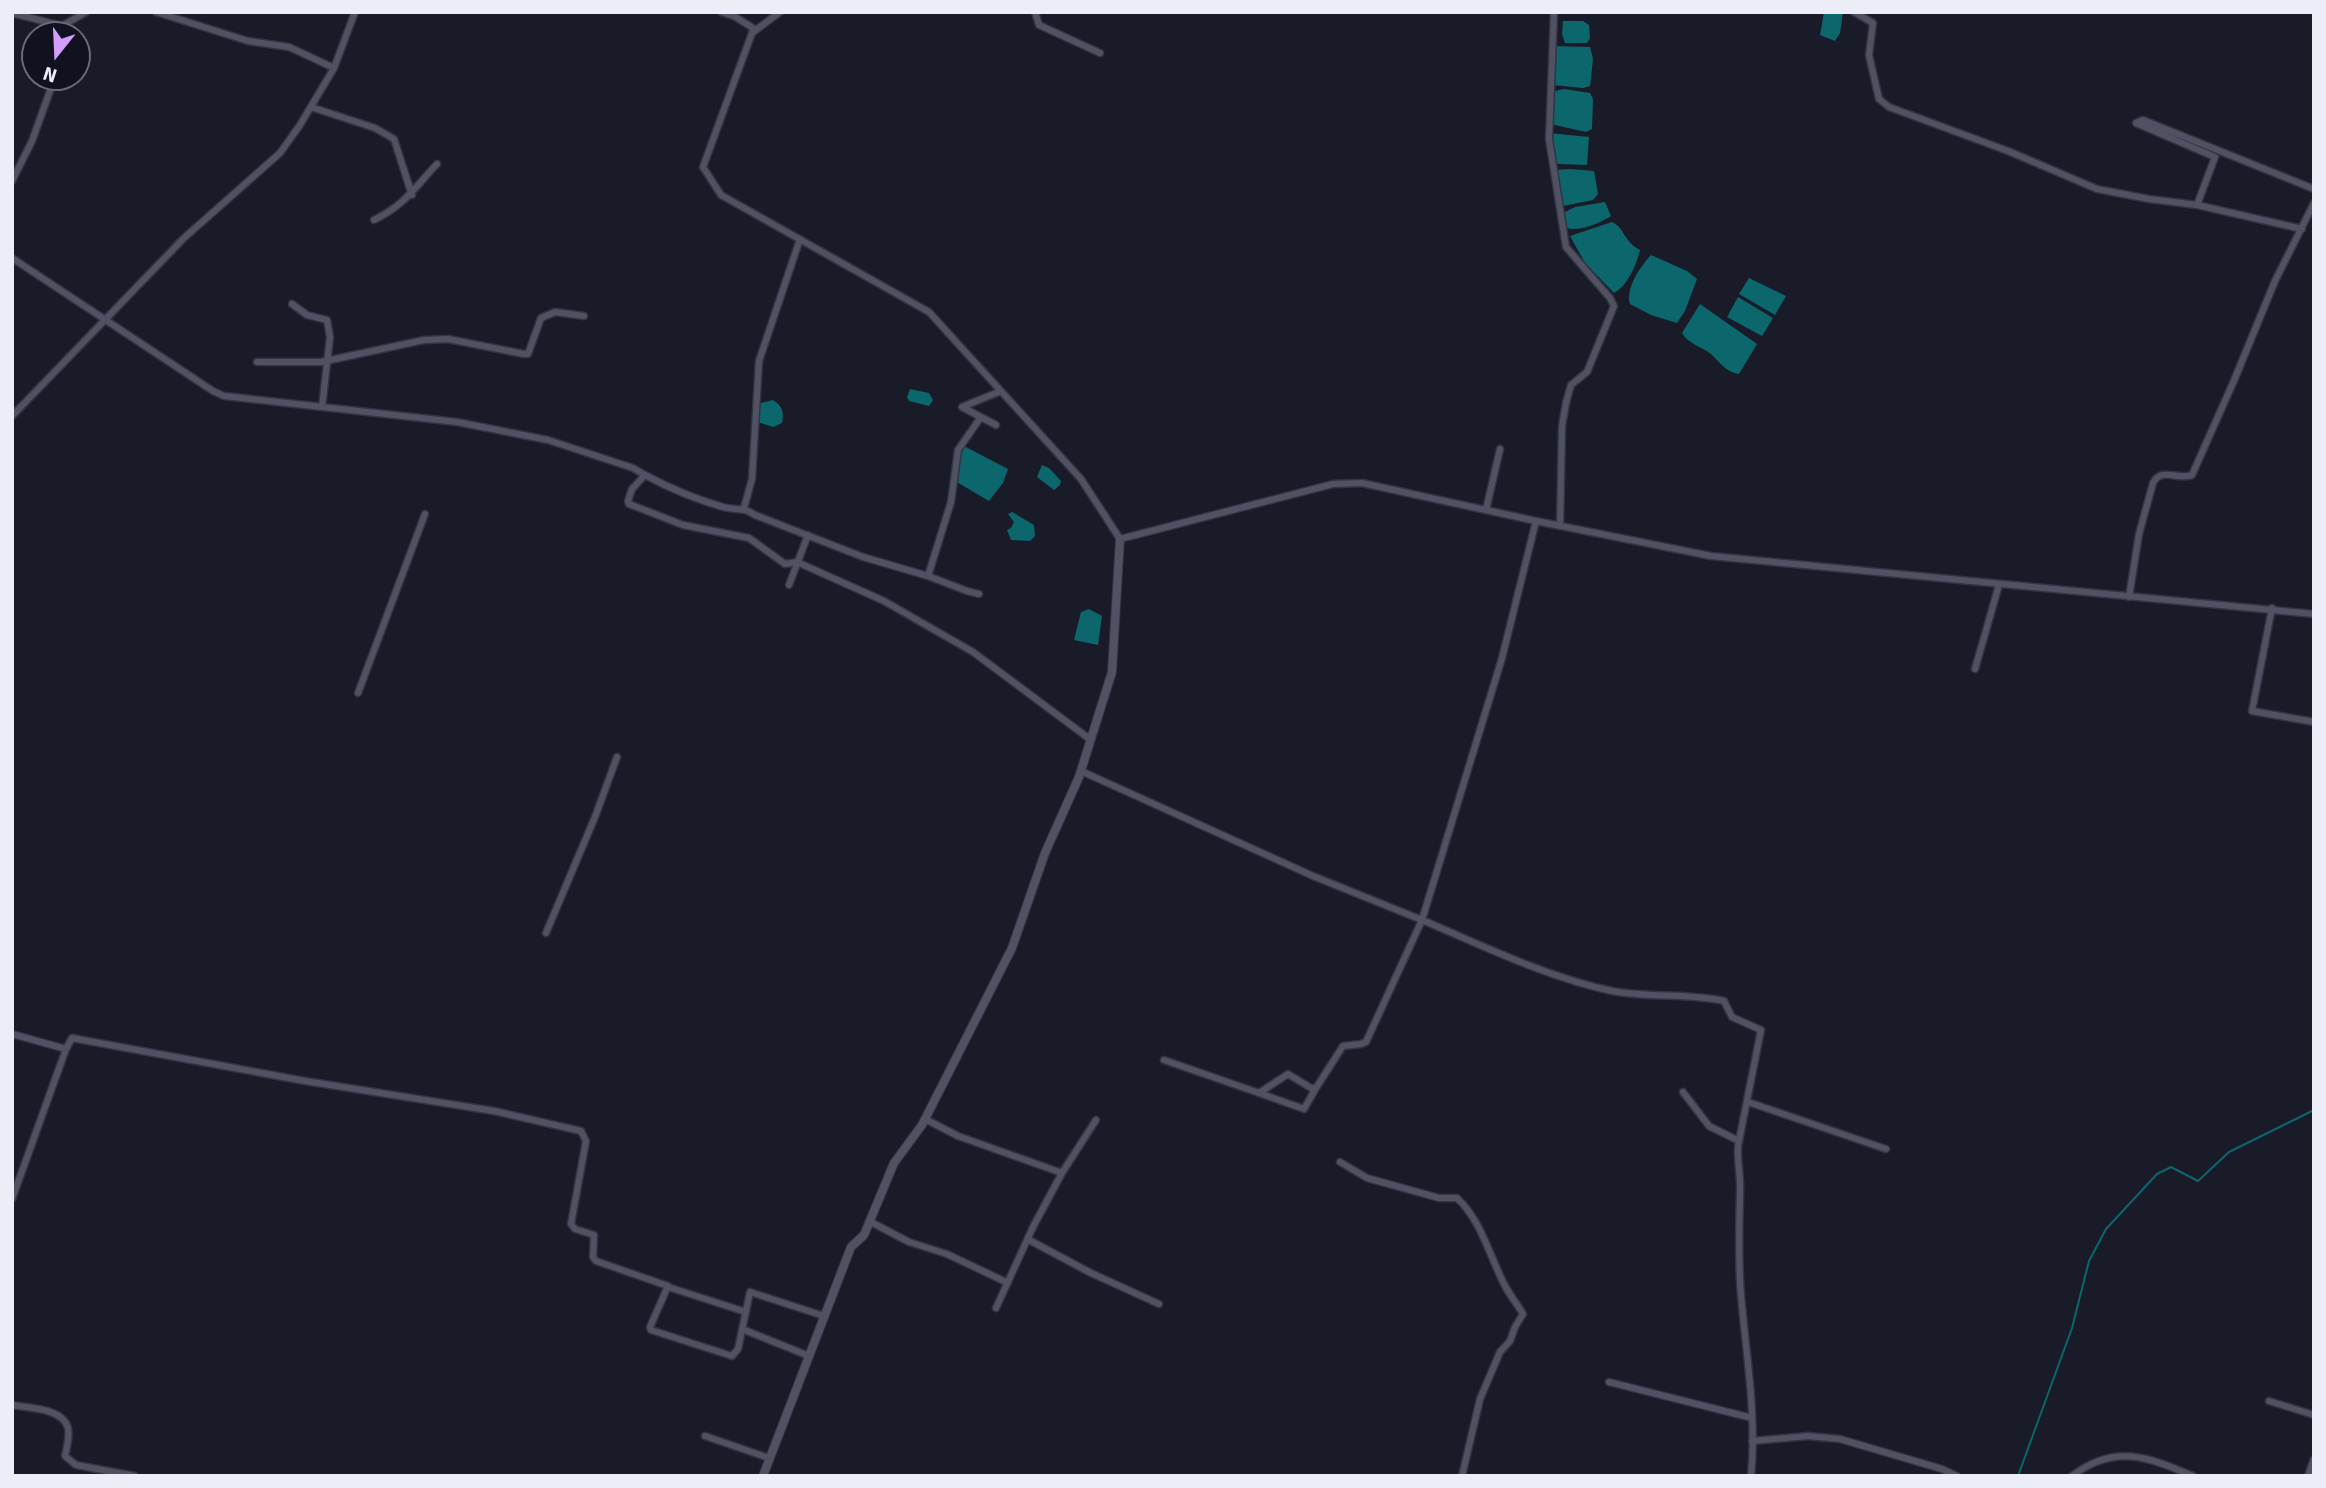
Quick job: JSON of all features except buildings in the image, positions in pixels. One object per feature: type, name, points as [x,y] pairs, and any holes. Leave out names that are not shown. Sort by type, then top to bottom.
[{"type":"street","points":[[71,21],[86,12]]},
{"type":"street","points":[[156,12],[248,41],[289,47],[334,68]]},
{"type":"street","points":[[12,416],[184,238],[280,153],[334,68],[355,12]]},
{"type":"street","points":[[721,12],[734,16],[756,30]]},
{"type":"street","points":[[763,1476],[851,1247],[864,1235],[894,1163],[925,1119],[1012,948],[1045,853],[1081,771],[1112,672],[1120,538],[1081,479],[929,312],[721,195],[703,167],[752,33],[780,12]]},
{"type":"street","points":[[1035,12],[1039,25],[1100,53]]},
{"type":"street","points":[[1553,12],[1549,139],[1566,247],[1611,298],[1614,306],[1587,372],[1571,385],[1566,403],[1562,426],[1560,526]]},
{"type":"street","points":[[1854,12],[1872,23],[1869,55],[1879,99],[1889,107],[2008,151],[2097,190],[2197,205],[2302,229]]},
{"type":"street","points":[[12,13],[43,21]]},
{"type":"street","points":[[12,181],[32,141],[50,91]]},
{"type":"street","points":[[311,107],[375,128],[394,139],[412,195]]},
{"type":"street","points":[[2197,205],[2215,157],[2136,123],[2143,120],[2314,189]]},
{"type":"street","points":[[374,220],[412,195],[437,164]]},
{"type":"street","points":[[2129,597],[2139,534],[2153,483],[2161,474],[2185,477],[2192,475],[2234,383],[2275,281],[2313,207]]},
{"type":"street","points":[[744,508],[752,479],[760,362],[800,239]]},
{"type":"street","points":[[12,258],[224,396],[457,422],[548,440],[633,468],[680,494],[728,509],[744,508],[755,515],[863,557],[979,594]]},
{"type":"street","points":[[292,304],[307,315],[327,320],[330,337],[322,407]]},
{"type":"street","points":[[257,362],[320,362],[424,340],[448,339],[528,354],[541,318],[555,312],[584,316]]},
{"type":"street","points":[[996,425],[962,407],[1001,391]]},
{"type":"street","points":[[928,576],[951,502],[958,450],[981,417]]},
{"type":"street","points":[[1486,510],[1500,449]]},
{"type":"street","points":[[645,475],[632,489],[629,504],[683,525],[749,538],[785,564],[797,562],[884,601],[973,652],[1091,740]]},
{"type":"street","points":[[1120,538],[1333,484],[1362,483],[1711,556],[2314,614]]},
{"type":"street","points":[[358,693],[425,514]]},
{"type":"street","points":[[1164,1060],[1304,1109],[1339,1049],[1349,1044],[1366,1042],[1422,920],[1502,659],[1536,521]]},
{"type":"street","points":[[789,585],[808,535]]},
{"type":"street","points":[[1975,669],[1999,585]]},
{"type":"street","points":[[2272,608],[2252,711],[2314,722]]},
{"type":"street","points":[[546,933],[617,757]]},
{"type":"street","points":[[1081,771],[1313,876],[1576,982],[1645,996],[1724,1001],[1732,1017],[1761,1030],[1739,1141],[1741,1295],[1750,1371],[1751,1476]]},
{"type":"street","points":[[12,1034],[66,1049]]},
{"type":"street","points":[[12,1199],[72,1038],[305,1081],[494,1111],[580,1131],[586,1142],[573,1227],[594,1235],[593,1257],[596,1261],[746,1312]]},
{"type":"street","points":[[1259,1093],[1288,1074],[1311,1088],[1316,1088]]},
{"type":"street","points":[[1683,1092],[1709,1126],[1739,1141]]},
{"type":"street","points":[[1748,1102],[1886,1149]]},
{"type":"street","points":[[925,1119],[958,1136],[1062,1173]]},
{"type":"street","points":[[996,1308],[1033,1227],[1062,1173],[1096,1120]]},
{"type":"street","points":[[1340,1162],[1367,1178],[1439,1198],[1457,1198],[1465,1206],[1482,1235],[1506,1288],[1523,1314],[1510,1341],[1500,1352],[1480,1399],[1462,1476]]},
{"type":"street","points":[[869,1221],[1008,1283]]},
{"type":"street","points":[[1029,1240],[1091,1273],[1159,1304]]},
{"type":"street","points":[[668,1287],[650,1326],[651,1330],[732,1356],[738,1349],[750,1292],[824,1316]]},
{"type":"street","points":[[742,1329],[809,1356]]},
{"type":"street","points":[[1609,1382],[1752,1418]]},
{"type":"street","points":[[2269,1401],[2314,1415]]},
{"type":"street","points":[[12,1405],[56,1414],[66,1423],[69,1430],[65,1456],[76,1465],[121,1471],[135,1476]]},
{"type":"street","points":[[705,1436],[769,1458]]},
{"type":"street","points":[[1752,1441],[1808,1436],[1840,1439],[1942,1469],[1957,1476]]},
{"type":"street","points":[[2072,1476],[2083,1468],[2118,1455],[2133,1455],[2193,1476]]},
{"type":"street","points":[[2308,1476],[2314,1459]]},
{"type":"shaded area","points":[[1824,12],[1843,12],[1840,33],[1835,41],[1820,35]]},
{"type":"shaded area","points":[[1563,21],[1583,21],[1589,25],[1590,38],[1587,43],[1565,43],[1562,34]]},
{"type":"shaded area","points":[[1554,46],[1590,47],[1593,59],[1590,86],[1583,88],[1553,85],[1548,78]]},
{"type":"shaded area","points":[[1564,89],[1590,93],[1593,99],[1592,129],[1586,132],[1548,121],[1551,92]]},
{"type":"shaded area","points":[[1549,133],[1589,137],[1587,165],[1558,164],[1551,159]]},
{"type":"shaded area","points":[[1554,170],[1594,171],[1598,194],[1593,200],[1558,207]]},
{"type":"shaded area","points":[[1605,202],[1611,216],[1595,224],[1572,229],[1567,228],[1562,219],[1563,213],[1575,207]]},
{"type":"shaded area","points":[[1612,222],[1630,243],[1640,250],[1631,274],[1614,293],[1585,263],[1570,236]]},
{"type":"shaded area","points":[[1651,255],[1687,271],[1697,279],[1685,311],[1677,323],[1651,315],[1630,304],[1632,284]]},
{"type":"shaded area","points":[[1749,278],[1786,296],[1775,315],[1739,294]]},
{"type":"shaded area","points":[[1738,297],[1773,318],[1762,336],[1727,317]]},
{"type":"shaded area","points":[[1700,304],[1757,344],[1739,374],[1726,369],[1711,354],[1682,333]]},
{"type":"shaded area","points":[[910,389],[929,393],[933,400],[929,406],[909,401],[907,397]]},
{"type":"shaded area","points":[[773,400],[781,407],[783,415],[782,423],[773,427],[758,422],[757,412],[761,403]]},
{"type":"shaded area","points":[[962,445],[1008,469],[1003,483],[989,501],[955,481]]},
{"type":"shaded area","points":[[1042,465],[1049,468],[1061,481],[1054,490],[1037,477]]},
{"type":"shaded area","points":[[1012,512],[1034,525],[1035,536],[1030,541],[1011,540],[1007,530],[1014,522],[1008,514]]},
{"type":"shaded area","points":[[1089,609],[1102,616],[1098,645],[1074,640],[1081,612]]},
{"type":"waterway","points":[[2018,1476],[2072,1328],[2089,1261],[2106,1229],[2157,1174],[2171,1167],[2198,1181],[2229,1152],[2314,1110]]}]
